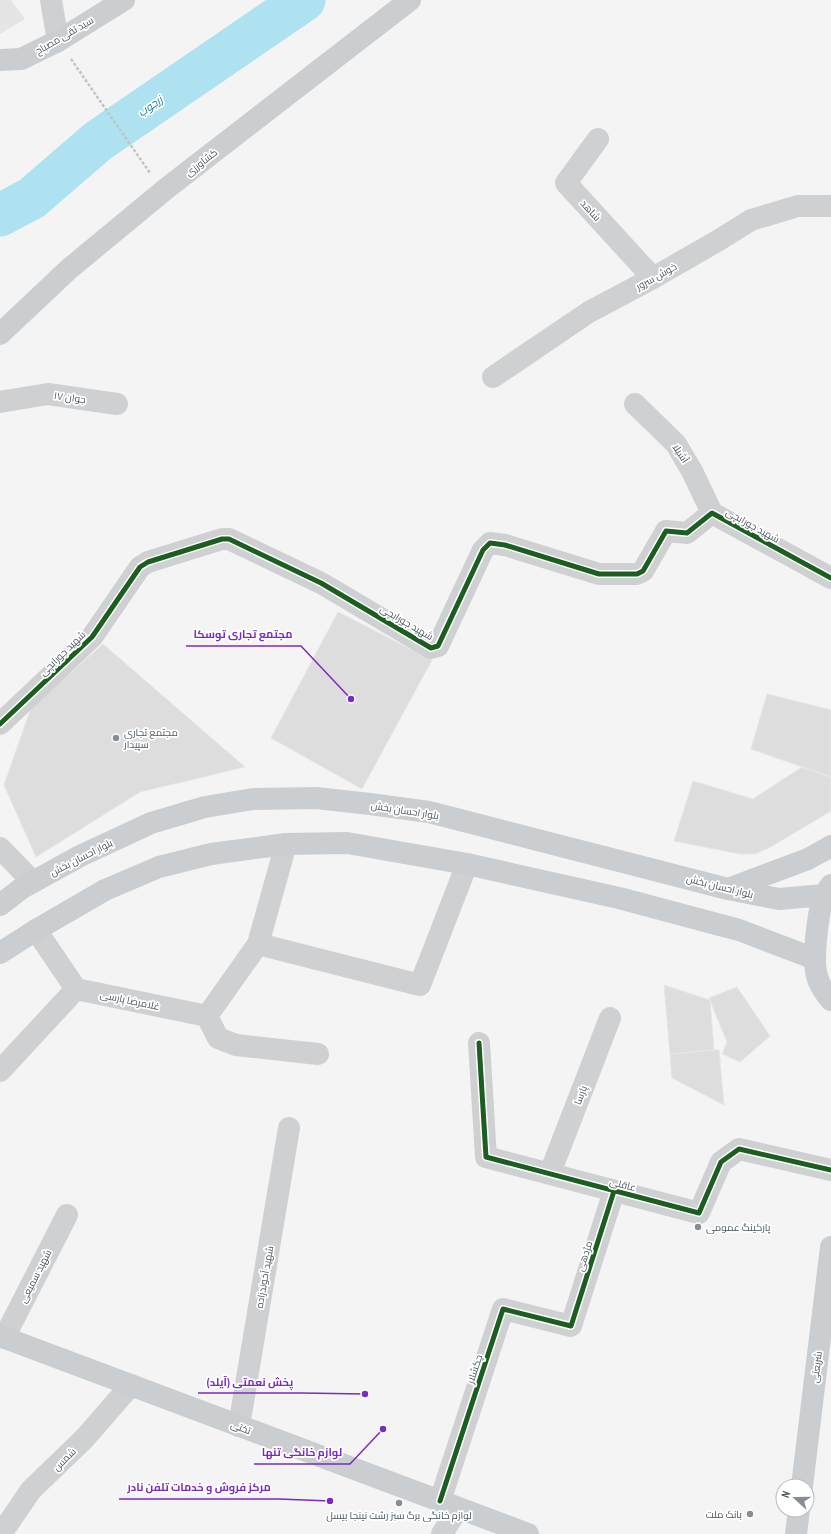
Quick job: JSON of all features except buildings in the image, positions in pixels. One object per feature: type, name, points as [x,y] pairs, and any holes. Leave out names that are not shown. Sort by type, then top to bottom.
[{"type":"main road","name":"سید تقی مصباح","points":[[0,60],[21,59],[58,41],[124,0]]},
{"type":"main road","name":"کشاورزی","points":[[0,334],[69,269],[167,188],[410,0]]},
{"type":"main road","name":"بلوار احسان بخش","points":[[0,905],[33,882],[80,856],[158,821],[205,807],[253,799],[316,798],[429,812],[728,890],[779,899],[828,890]]},
{"type":"main road","points":[[0,953],[36,930],[105,890],[160,867],[211,854],[286,844],[347,843],[467,864],[619,898],[724,926],[815,959]]},
{"type":"main road","points":[[728,890],[808,859],[831,846]]},
{"type":"main road","points":[[828,890],[820,910],[815,959],[816,976],[824,993],[831,1000]]},
{"type":"main road","name":"شریعتی","points":[[803,1478],[831,1247]]},
{"type":"main road","name":"تختی","points":[[2,1337],[528,1534]]},
{"type":"main road","points":[[796,1534],[798,1518]]},
{"type":"street","points":[[51,0],[58,41]]},
{"type":"street","name":"شاهد","points":[[598,139],[566,184],[653,278]]},
{"type":"street","name":"خوش سرور","points":[[493,377],[589,312],[653,278],[751,220],[798,206],[831,206]]},
{"type":"street","name":"جوان ۱۷","points":[[0,402],[48,394],[117,404]]},
{"type":"street","name":"آشیلا","points":[[635,404],[676,444],[692,471],[712,513]]},
{"type":"street","name":"شهید جورابچی","points":[[0,724],[92,637],[140,567],[148,562],[222,539],[230,539],[321,583],[431,648],[438,646],[482,550],[490,543],[505,545],[599,574],[637,574],[643,571],[666,531],[687,533],[712,513],[831,578]]},
{"type":"street","points":[[286,844],[258,944],[207,1016],[218,1038],[236,1045],[318,1054]]},
{"type":"street","points":[[0,848],[33,882]]},
{"type":"street","points":[[258,944],[420,985],[467,864]]},
{"type":"street","points":[[0,1070],[76,989],[36,930]]},
{"type":"street","name":"غلامرضا پارسی","points":[[76,989],[207,1016]]},
{"type":"street","name":"پارسا","points":[[550,1173],[610,1018]]},
{"type":"street","name":"عاقلی","points":[[479,1043],[486,1157],[699,1213],[721,1162],[739,1149],[831,1170]]},
{"type":"street","name":"شهید آخوندزاده","points":[[239,1426],[289,1128]]},
{"type":"street","name":"مژدهی","points":[[571,1326],[614,1191]]},
{"type":"street","name":"شهید سمیعی","points":[[2,1337],[67,1215]]},
{"type":"street","name":"چکشلار","points":[[449,1504],[503,1309],[571,1326]]},
{"type":"street","name":"شمس","points":[[1,1534],[31,1490],[84,1439],[131,1385]]},
{"type":"street","points":[[442,1534],[449,1504]]},
{"type":"path","points":[[58,41],[152,175]]},
{"type":"shaded area","points":[[0,0],[11,0],[25,19],[0,34]]},
{"type":"waterway","name":"زرجوب","points":[[0,215],[32,198],[98,141],[304,0]]},
{"type":"cycle path","points":[[0,724],[92,637],[140,567],[148,562],[222,539],[229,539],[321,583],[431,648],[438,646],[483,550],[490,543],[505,545],[599,574],[637,574],[643,571],[666,531],[687,533],[712,513],[831,578]]},
{"type":"cycle path","points":[[479,1043],[486,1157],[699,1213],[721,1162],[739,1149],[831,1170]]},
{"type":"cycle path","points":[[440,1501],[503,1309],[571,1326],[614,1191]]},
{"type":"place","name":"مجتمع تجاری توسکا","points":[[351,699]]},
{"type":"place","name":"مجتمع تجاری سپیدار","points":[[116,738]]},
{"type":"place","name":"پارکینگ عمومی","points":[[698,1227]]},
{"type":"place","name":"پخش نعمتی (آیلد)","points":[[365,1394]]},
{"type":"place","name":"لوازم خانگی تنها","points":[[383,1429]]},
{"type":"place","name":"مرکز فروش و خدمات تلفن نادر","points":[[330,1501]]},
{"type":"place","name":"لوازم خانگی برگ سبز رشت نینجا بیسل","points":[[399,1503]]},
{"type":"place","name":"بانک ملت","points":[[750,1514]]}]
